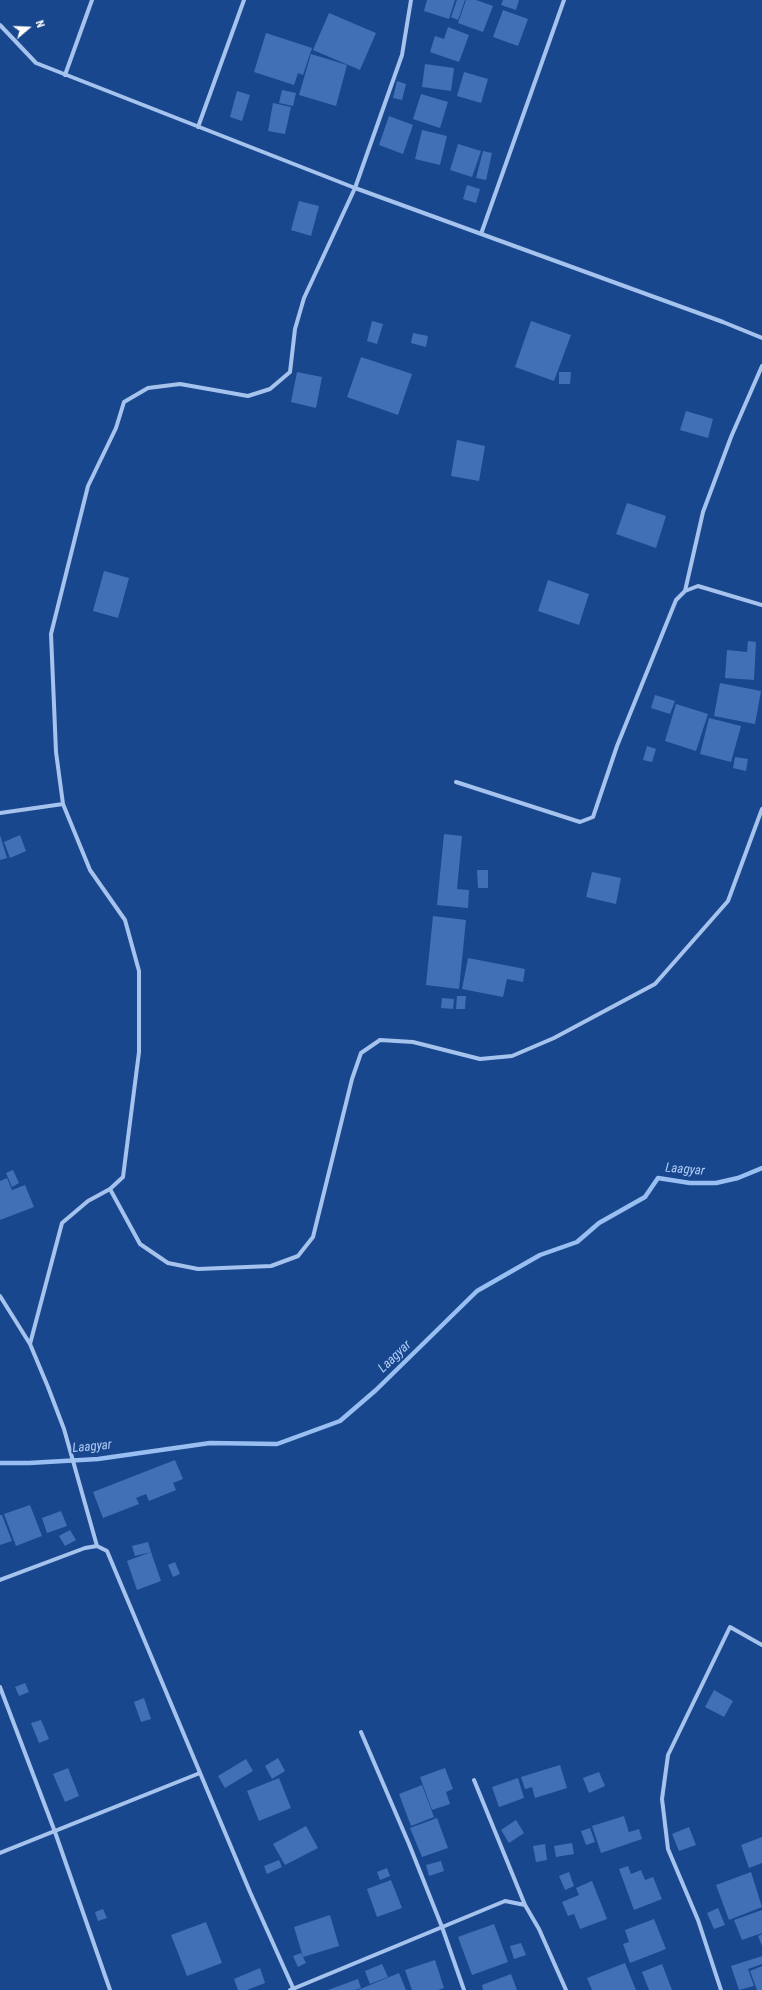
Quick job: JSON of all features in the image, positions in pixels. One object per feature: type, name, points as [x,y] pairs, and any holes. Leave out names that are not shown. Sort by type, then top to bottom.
[{"type":"street","points":[[66,75],[92,0]]},
{"type":"street","points":[[198,127],[244,0]]},
{"type":"street","points":[[30,1344],[62,1223],[88,1201],[110,1189],[124,1177],[139,1052],[139,971],[125,920],[90,870],[62,804],[56,752],[52,634],[88,486],[116,428],[124,402],[148,388],[180,384],[248,396],[270,389],[290,372],[295,330],[304,298],[355,188],[402,55],[411,0]]},
{"type":"street","points":[[481,234],[564,0]]},
{"type":"street","points":[[0,25],[36,63],[355,188],[724,322],[762,338]]},
{"type":"street","points":[[685,591],[703,512],[731,437],[762,366]]},
{"type":"street","points":[[456,782],[580,822],[593,817],[620,739],[676,600],[685,591],[698,586],[762,605]]},
{"type":"street","points":[[0,813],[62,804]]},
{"type":"street","points":[[110,1189],[140,1244],[168,1263],[198,1269],[271,1266],[298,1256],[313,1237],[352,1079],[361,1053],[380,1040],[413,1042],[480,1060],[512,1056],[554,1038],[655,984],[728,901],[762,809]]},
{"type":"street","points":[[0,1296],[30,1344],[64,1429],[97,1546]]},
{"type":"street","points":[[0,1580],[85,1548],[97,1546],[106,1551],[112,1560],[292,1990],[505,1901],[525,1905]]},
{"type":"street","points":[[721,1990],[698,1920],[668,1849],[662,1798],[668,1755],[730,1627],[762,1645]]},
{"type":"street","points":[[0,1687],[56,1832],[110,1990]]},
{"type":"street","points":[[361,1732],[442,1927],[464,1990]]},
{"type":"street","points":[[0,1853],[56,1832],[200,1773]]},
{"type":"street","points":[[474,1780],[525,1905],[539,1929],[566,1990]]},
{"type":"building","points":[[427,0],[455,0],[449,19],[424,11]]},
{"type":"building","points":[[457,0],[465,0],[458,20],[451,17]]},
{"type":"building","points":[[466,0],[476,0],[493,6],[483,32],[458,23]]},
{"type":"building","points":[[503,0],[519,0],[516,10],[501,5]]},
{"type":"building","points":[[503,10],[528,19],[518,46],[493,37]]},
{"type":"building","points":[[329,13],[376,33],[360,70],[313,50]]},
{"type":"building","points":[[448,27],[469,35],[459,62],[430,52],[435,36],[444,39]]},
{"type":"building","points":[[266,33],[312,48],[303,75],[298,73],[294,85],[254,72]]},
{"type":"building","points":[[311,54],[347,65],[336,106],[299,95]]},
{"type":"building","points":[[425,64],[454,68],[451,91],[422,87]]},
{"type":"building","points":[[464,72],[488,79],[481,103],[457,96]]},
{"type":"building","points":[[397,81],[406,84],[402,100],[393,98]]},
{"type":"building","points":[[282,90],[296,93],[293,106],[279,103]]},
{"type":"building","points":[[237,91],[250,95],[242,121],[230,117]]},
{"type":"building","points":[[421,94],[448,102],[440,128],[413,119]]},
{"type":"building","points":[[273,103],[291,107],[285,134],[268,131]]},
{"type":"building","points":[[389,116],[413,125],[403,154],[379,145]]},
{"type":"building","points":[[422,130],[447,136],[440,165],[415,159]]},
{"type":"building","points":[[458,144],[481,151],[472,177],[450,170]]},
{"type":"building","points":[[483,151],[492,153],[486,180],[476,178]]},
{"type":"building","points":[[467,185],[480,189],[476,203],[463,199]]},
{"type":"building","points":[[299,201],[319,206],[311,236],[291,230]]},
{"type":"building","points":[[372,321],[383,324],[377,344],[367,341]]},
{"type":"building","points":[[531,321],[571,335],[554,381],[515,367]]},
{"type":"building","points":[[413,333],[428,336],[426,347],[411,343]]},
{"type":"building","points":[[361,357],[412,374],[398,415],[347,397]]},
{"type":"building","points":[[297,372],[322,377],[316,408],[291,402]]},
{"type":"building","points":[[559,372],[571,372],[570,384],[559,384]]},
{"type":"building","points":[[686,411],[713,419],[708,438],[680,430]]},
{"type":"building","points":[[457,440],[485,446],[479,481],[451,476]]},
{"type":"building","points":[[627,503],[666,516],[656,548],[616,534]]},
{"type":"building","points":[[104,571],[129,578],[118,618],[93,611]]},
{"type":"building","points":[[548,580],[589,594],[579,625],[538,611]]},
{"type":"building","points":[[748,641],[756,642],[754,680],[725,678],[727,650],[747,652]]},
{"type":"building","points":[[720,683],[761,691],[755,724],[714,716]]},
{"type":"building","points":[[655,695],[675,701],[670,714],[651,708]]},
{"type":"building","points":[[676,704],[708,714],[696,751],[665,741]]},
{"type":"building","points":[[709,718],[741,726],[731,762],[700,754]]},
{"type":"building","points":[[647,746],[656,749],[652,762],[643,760]]},
{"type":"building","points":[[735,757],[748,759],[746,771],[733,768]]},
{"type":"building","points":[[444,834],[462,836],[457,889],[469,890],[468,908],[437,905]]},
{"type":"building","points":[[0,835],[7,858],[0,860]]},
{"type":"building","points":[[20,835],[26,851],[10,858],[4,842]]},
{"type":"building","points":[[477,870],[488,870],[488,888],[478,888]]},
{"type":"building","points":[[592,872],[621,878],[616,904],[586,897]]},
{"type":"building","points":[[433,916],[466,920],[459,989],[426,985]]},
{"type":"building","points":[[468,958],[525,969],[523,982],[507,979],[503,997],[462,989]]},
{"type":"building","points":[[457,996],[466,996],[465,1009],[456,1009]]},
{"type":"building","points":[[442,998],[454,999],[453,1009],[441,1008]]},
{"type":"building","points":[[13,1170],[19,1183],[12,1187],[6,1173]]},
{"type":"building","points":[[7,1178],[12,1190],[25,1185],[34,1207],[0,1220],[0,1181]]},
{"type":"building","points":[[175,1460],[183,1479],[173,1483],[176,1490],[149,1501],[146,1494],[136,1498],[139,1504],[103,1518],[93,1492]]},
{"type":"building","points":[[30,1505],[42,1536],[16,1546],[4,1514]]},
{"type":"building","points":[[61,1511],[67,1526],[47,1533],[42,1518]]},
{"type":"building","points":[[0,1515],[2,1515],[12,1541],[0,1545]]},
{"type":"building","points":[[70,1530],[76,1540],[65,1546],[59,1536]]},
{"type":"building","points":[[148,1542],[151,1552],[135,1556],[132,1546]]},
{"type":"building","points":[[151,1552],[161,1581],[137,1590],[127,1561]]},
{"type":"building","points":[[175,1562],[180,1574],[173,1577],[168,1565]]},
{"type":"building","points":[[25,1683],[29,1692],[19,1696],[15,1687]]},
{"type":"building","points":[[714,1690],[733,1701],[724,1717],[705,1707]]},
{"type":"building","points":[[144,1698],[151,1719],[141,1722],[134,1702]]},
{"type":"building","points":[[41,1720],[49,1739],[39,1743],[31,1723]]},
{"type":"building","points":[[278,1758],[285,1771],[272,1779],[265,1766]]},
{"type":"building","points":[[246,1759],[253,1771],[225,1788],[218,1776]]},
{"type":"building","points":[[560,1765],[567,1788],[535,1798],[532,1787],[525,1789],[521,1777]]},
{"type":"building","points":[[68,1768],[79,1796],[65,1802],[53,1774]]},
{"type":"building","points":[[445,1768],[453,1789],[446,1792],[450,1804],[432,1810],[420,1777]]},
{"type":"building","points":[[599,1772],[605,1786],[589,1793],[583,1778]]},
{"type":"building","points":[[279,1778],[291,1808],[259,1821],[247,1791]]},
{"type":"building","points":[[518,1778],[524,1798],[499,1807],[492,1787]]},
{"type":"building","points":[[422,1785],[434,1817],[411,1826],[399,1794]]},
{"type":"building","points":[[624,1816],[630,1836],[629,1832],[639,1829],[642,1839],[601,1853],[592,1826]]},
{"type":"building","points":[[437,1818],[448,1848],[422,1857],[410,1828]]},
{"type":"building","points":[[516,1820],[524,1833],[509,1843],[501,1830]]},
{"type":"building","points":[[306,1826],[318,1848],[285,1865],[273,1844]]},
{"type":"building","points":[[689,1827],[696,1845],[679,1851],[672,1834]]},
{"type":"building","points":[[590,1828],[595,1842],[586,1845],[581,1831]]},
{"type":"building","points":[[762,1837],[762,1863],[749,1868],[741,1845]]},
{"type":"building","points":[[572,1843],[574,1854],[556,1857],[554,1846]]},
{"type":"building","points":[[545,1844],[547,1860],[536,1862],[533,1846]]},
{"type":"building","points":[[279,1860],[282,1867],[267,1874],[264,1866]]},
{"type":"building","points":[[441,1861],[444,1871],[429,1876],[426,1865]]},
{"type":"building","points":[[628,1866],[631,1874],[641,1870],[645,1880],[653,1877],[662,1899],[634,1910],[619,1869]]},
{"type":"building","points":[[387,1868],[390,1876],[380,1880],[377,1872]]},
{"type":"building","points":[[569,1872],[574,1886],[565,1890],[559,1876]]},
{"type":"building","points":[[751,1872],[762,1907],[729,1920],[716,1885]]},
{"type":"building","points":[[391,1880],[402,1908],[377,1917],[367,1889]]},
{"type":"building","points":[[592,1881],[607,1919],[580,1929],[574,1914],[568,1916],[562,1902],[579,1895],[576,1888]]},
{"type":"building","points":[[718,1908],[725,1925],[714,1929],[707,1913]]},
{"type":"building","points":[[103,1909],[107,1918],[98,1921],[95,1912]]},
{"type":"building","points":[[762,1910],[762,1933],[742,1940],[734,1920]]},
{"type":"building","points":[[330,1915],[339,1946],[303,1957],[294,1927]]},
{"type":"building","points":[[654,1919],[666,1949],[630,1963],[623,1944],[629,1942],[625,1930]]},
{"type":"building","points":[[206,1922],[222,1963],[187,1976],[171,1935]]},
{"type":"building","points":[[494,1924],[508,1962],[472,1975],[458,1937]]},
{"type":"building","points":[[762,1934],[762,1946],[758,1936]]},
{"type":"building","points":[[521,1943],[526,1955],[514,1959],[510,1946]]},
{"type":"building","points":[[301,1953],[306,1963],[298,1967],[293,1956]]},
{"type":"building","points":[[762,1956],[762,1964],[748,1969],[754,1986],[739,1990],[731,1966]]},
{"type":"building","points":[[435,1960],[444,1988],[438,1990],[412,1990],[405,1970]]},
{"type":"building","points":[[625,1963],[636,1990],[592,1990],[587,1978]]},
{"type":"building","points":[[382,1964],[388,1977],[370,1984],[365,1971]]},
{"type":"building","points":[[662,1964],[672,1990],[649,1990],[642,1972]]},
{"type":"building","points":[[762,1966],[762,1990],[757,1990],[750,1971]]},
{"type":"building","points":[[260,1968],[265,1983],[247,1990],[238,1990],[234,1979]]},
{"type":"building","points":[[399,1973],[406,1990],[358,1990]]},
{"type":"building","points":[[511,1974],[517,1990],[483,1990],[482,1985]]},
{"type":"building","points":[[358,1979],[361,1988],[355,1990],[328,1990]]},
{"type":"waterway","name":"Laagyar","points":[[0,1463],[98,1459],[210,1443],[277,1444],[340,1421],[376,1390],[477,1291],[540,1255],[577,1242],[599,1223],[645,1197],[658,1178],[690,1183],[716,1183],[738,1178],[762,1168]]}]
